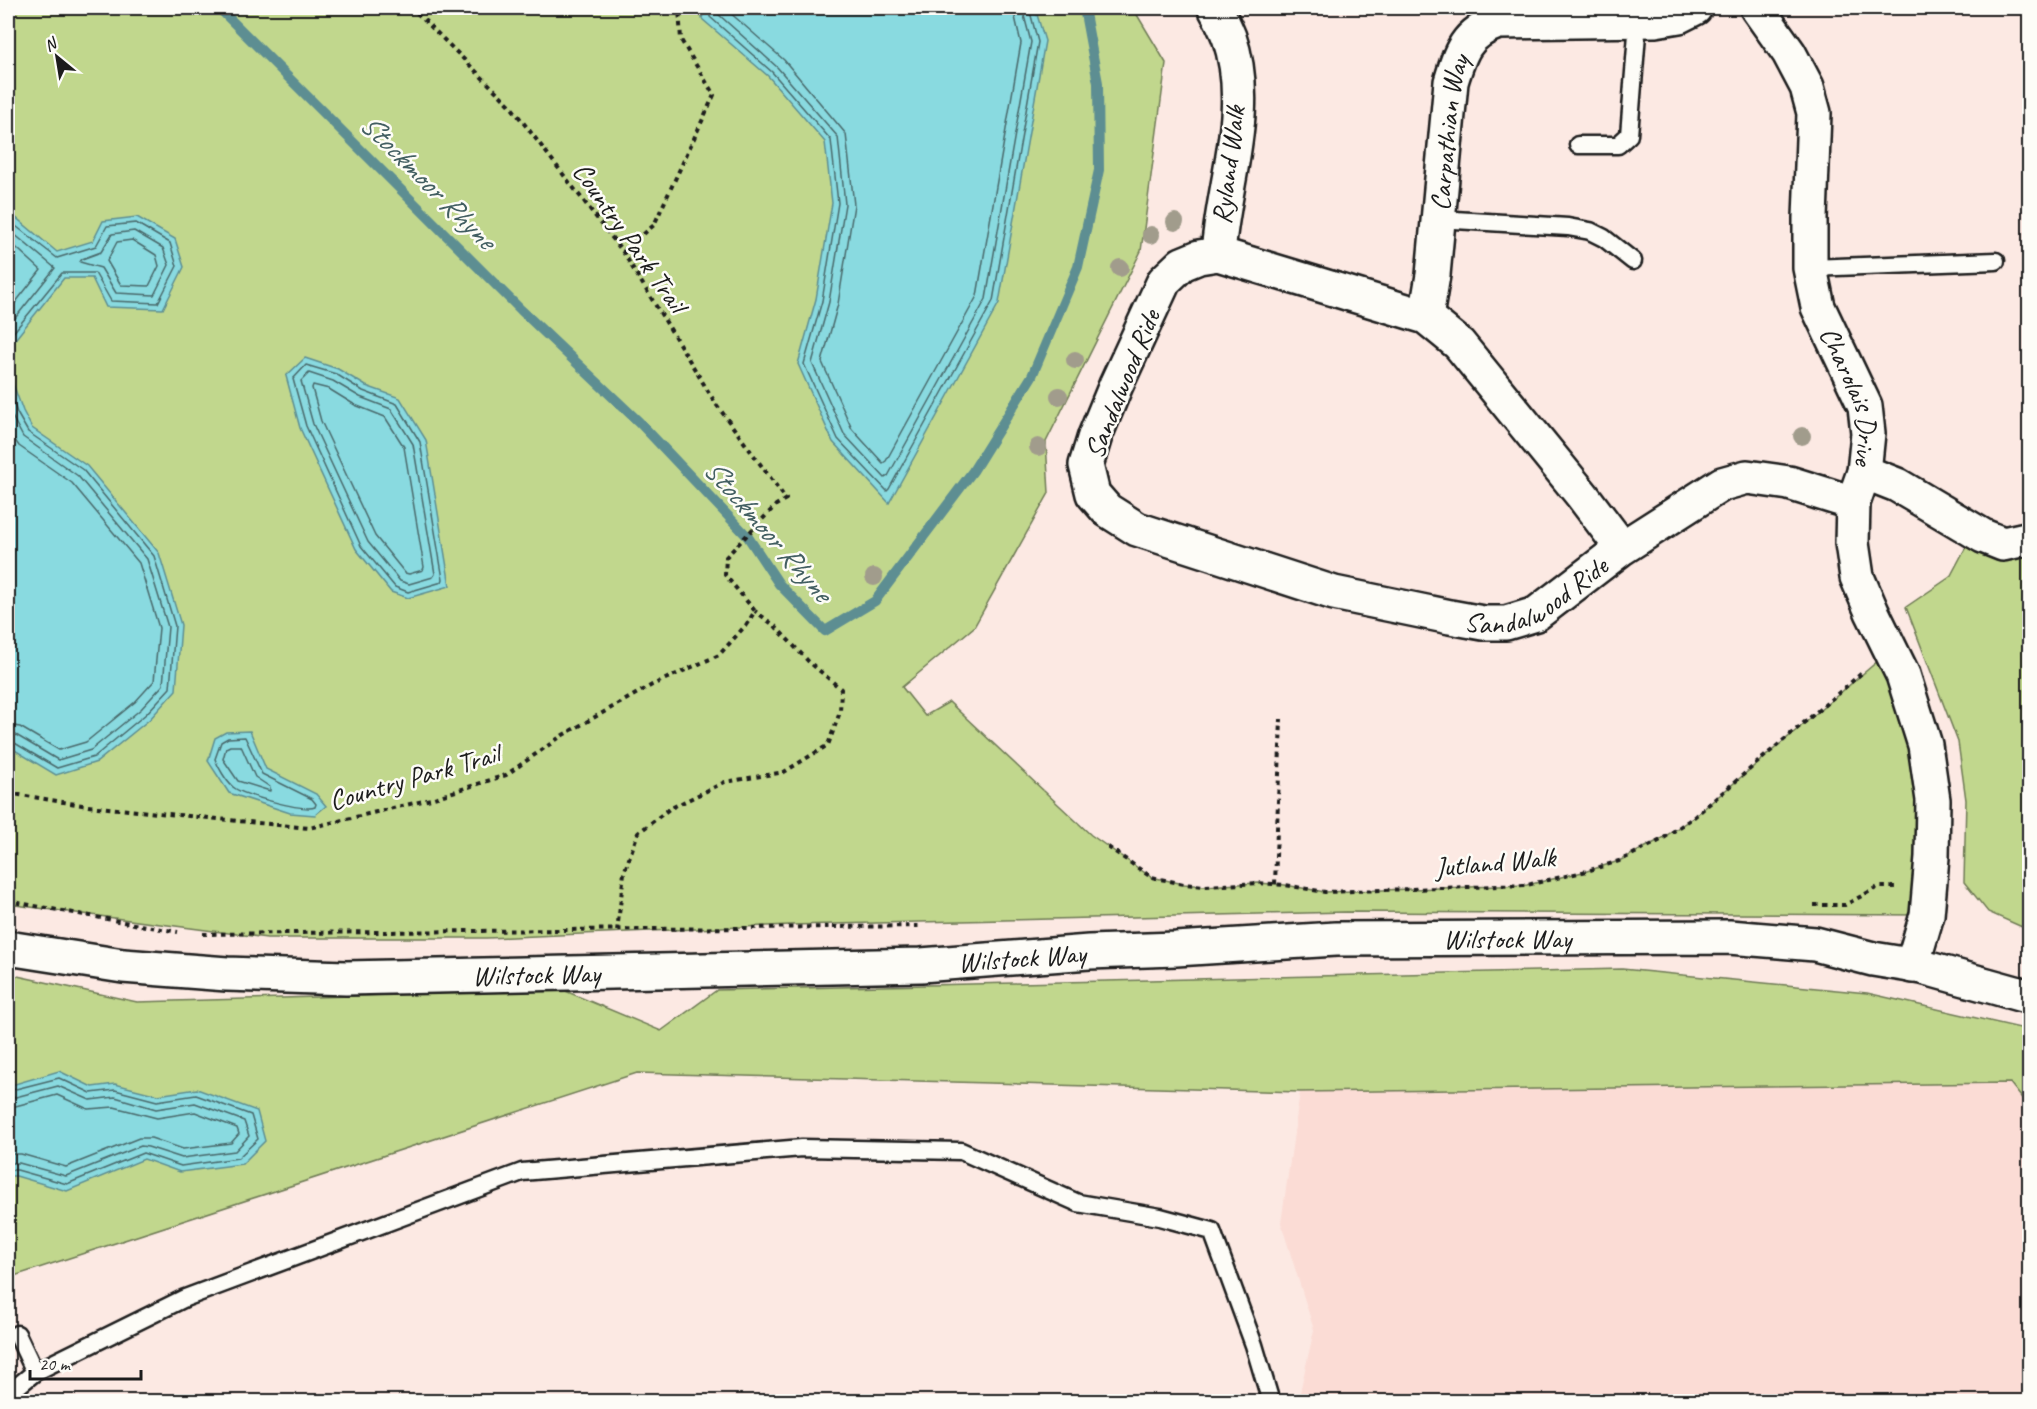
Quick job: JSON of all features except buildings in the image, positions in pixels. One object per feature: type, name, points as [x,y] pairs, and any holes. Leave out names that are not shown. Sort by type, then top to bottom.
[{"type":"street","name":"Ryland Walk","points":[[1215,8],[1229,37],[1236,70],[1238,98],[1237,139],[1220,220],[1218,254]]},
{"type":"street","name":"Carpathian Way","points":[[1426,317],[1433,275],[1451,82],[1459,56],[1469,38],[1484,27],[1498,22],[1655,20],[1679,16],[1695,8]]},
{"type":"street","name":"Charolais Drive","points":[[1762,9],[1803,78],[1814,113],[1810,268],[1818,307],[1866,406],[1868,433],[1864,472],[1852,503],[1852,543],[1857,577],[1872,612],[1892,649],[1910,693],[1925,745],[1933,800],[1932,857],[1927,915],[1912,966]]},
{"type":"street","name":"Sandalwood Ride","points":[[1622,548],[1459,344],[1426,317],[1218,254],[1199,257],[1182,264],[1164,281],[1116,385],[1086,465],[1093,494],[1107,510],[1137,529],[1334,593],[1397,608],[1483,623],[1506,623],[1536,614],[1622,548],[1722,484],[1747,477],[1789,483],[1852,503]]},
{"type":"street","points":[[1864,472],[1897,485],[1983,536],[2003,544],[2030,538]]},
{"type":"street","name":"Wilstock Way","points":[[8,948],[123,966],[251,975],[346,978],[921,965],[1089,952],[1336,939],[1729,937],[1815,944],[2030,996]]},
{"type":"lane","points":[[1578,145],[1618,145],[1629,135],[1638,21]]},
{"type":"lane","points":[[1438,219],[1568,227],[1590,231],[1604,238],[1634,261]]},
{"type":"lane","points":[[1810,268],[1996,261]]},
{"type":"lane","points":[[8,1394],[35,1372],[185,1298],[522,1172],[802,1148],[961,1151],[1078,1203],[1160,1217],[1212,1231],[1254,1346],[1271,1401]]},
{"type":"lane","points":[[17,1334],[35,1372]]},
{"type":"path","name":"Country Park Trail","points":[[8,793],[88,806],[309,828],[431,799],[506,775],[563,735],[612,707],[652,685],[719,655],[746,625],[755,611],[725,575],[726,557],[776,506],[786,500],[716,404],[623,252],[510,104],[412,8]]},
{"type":"path","points":[[623,252],[654,225],[714,95],[681,40],[679,8]]},
{"type":"path","points":[[621,970],[616,930],[624,873],[638,833],[669,809],[725,782],[784,772],[828,745],[840,712],[841,689],[808,661],[775,626],[755,611]]},
{"type":"path","name":"Jutland Walk","points":[[1108,847],[1151,877],[1204,886],[1258,883],[1325,892],[1527,885],[1587,871],[1619,861],[1661,840],[1694,817],[1892,649]]},
{"type":"path","points":[[1275,884],[1281,719]]},
{"type":"path","points":[[1809,906],[1845,905],[1878,887],[1929,886]]},
{"type":"path","points":[[8,902],[178,932]]},
{"type":"path","points":[[202,934],[925,926]]},
{"type":"shaded area","points":[[2010,1083],[2029,1108],[2029,1401],[1298,1401],[1314,1330],[1281,1223],[1300,1092]]},
{"type":"green space","points":[[8,8],[1133,8],[1166,63],[1141,251],[1046,442],[1049,493],[974,627],[902,687],[925,716],[949,702],[1091,835],[1151,877],[1204,886],[1258,883],[1325,892],[1527,885],[1619,861],[1661,839],[1694,817],[1892,649],[1916,711],[1927,915],[1346,912],[791,925],[487,938],[267,938],[8,904]]},
{"type":"green space","points":[[1966,547],[1986,555],[2029,554],[2029,930],[1988,912],[1964,882],[1966,800],[1958,742],[1906,607],[1950,577]]},
{"type":"green space","points":[[1622,969],[1867,993],[2029,1030],[2029,1107],[2010,1083],[1300,1092],[637,1073],[8,1278],[8,974],[137,1002],[563,990],[661,1031],[717,990]]},
{"type":"water","points":[[704,8],[1035,8],[1045,41],[999,303],[889,503],[833,442],[798,364],[816,299],[832,203],[825,142],[768,76],[702,19]]},
{"type":"water","points":[[8,214],[15,217],[57,252],[93,241],[103,221],[137,217],[175,239],[184,267],[163,309],[106,307],[92,278],[64,278],[9,347],[9,373],[32,428],[87,466],[159,553],[181,625],[176,690],[150,719],[97,762],[56,775],[8,746]]},
{"type":"water","points":[[305,358],[338,369],[366,386],[400,398],[426,440],[450,586],[408,598],[391,592],[356,549],[300,428],[286,376]]},
{"type":"water","points":[[250,731],[266,769],[316,794],[326,806],[315,815],[290,813],[229,793],[208,761],[215,738],[226,732]]},
{"type":"water","points":[[59,1071],[92,1087],[115,1084],[158,1095],[197,1089],[257,1111],[265,1141],[242,1164],[180,1172],[144,1159],[67,1191],[16,1176],[8,1176],[8,1086]]},
{"type":"waterway","name":"Stockmoor Rhyne","points":[[219,8],[521,310],[639,422],[748,537],[779,584],[825,631],[875,601],[973,471],[1032,376],[1078,267],[1099,170],[1098,83],[1084,8]]}]
